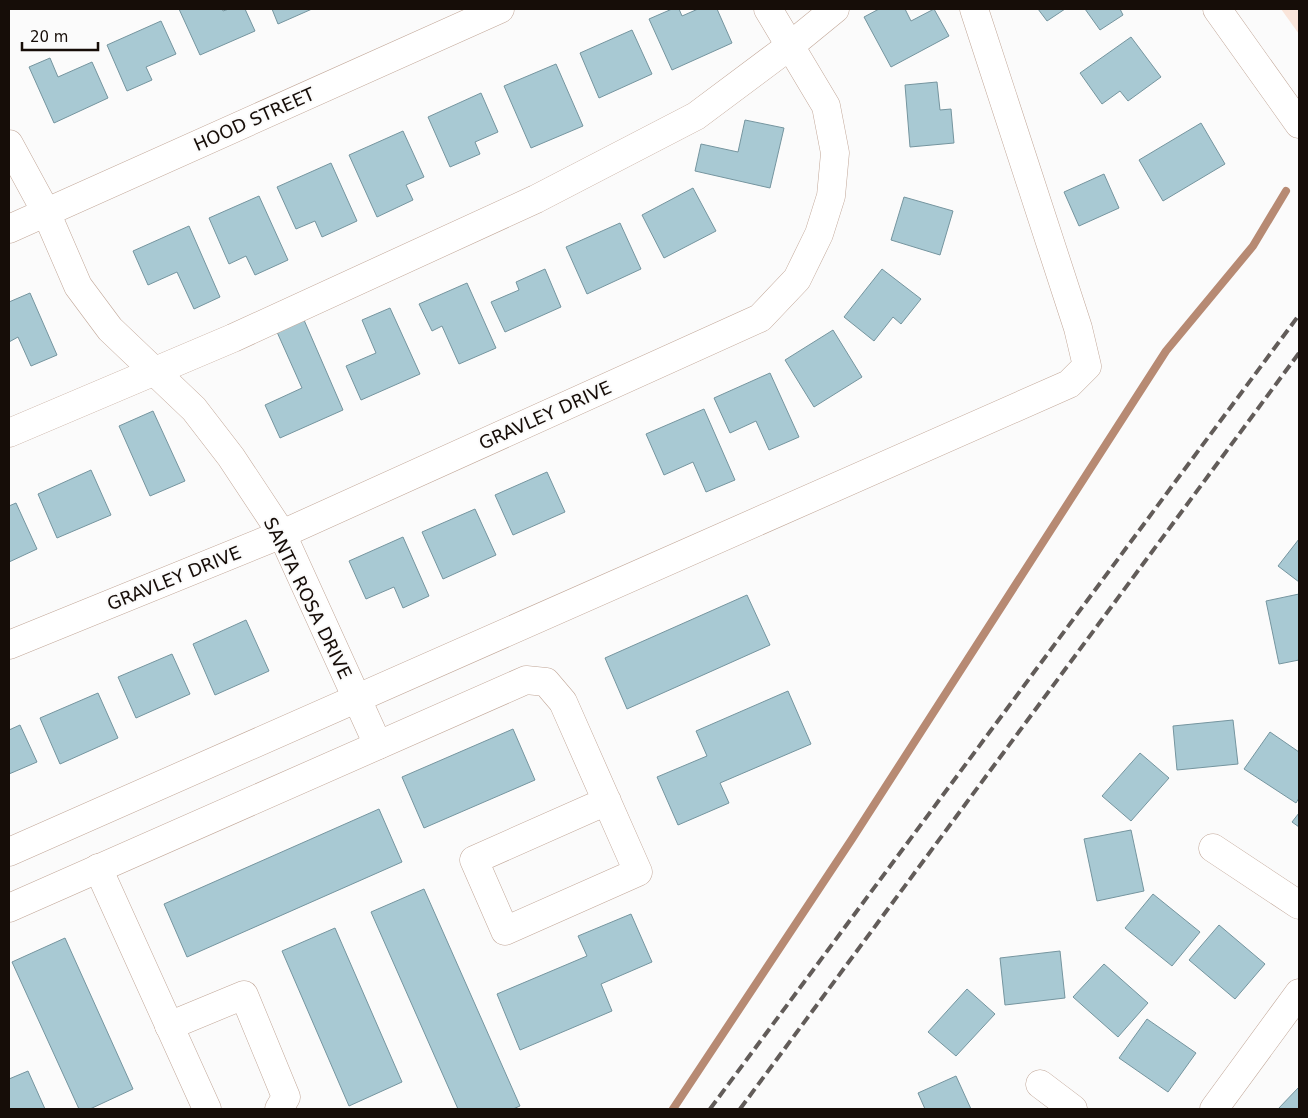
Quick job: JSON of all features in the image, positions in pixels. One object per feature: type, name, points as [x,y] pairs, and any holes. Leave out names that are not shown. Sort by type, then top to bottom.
[{"type":"street","name":"HOOD STREET","points":[[9,229],[500,9]]},
{"type":"street","name":"GRAVLEY DRIVE","points":[[9,645],[282,534],[760,318],[797,278],[819,234],[831,196],[835,153],[826,106],[768,9]]},
{"type":"street","points":[[9,433],[233,338],[536,199],[696,116],[835,9]]},
{"type":"street","points":[[9,852],[359,706],[783,512],[1069,384],[1087,366],[1078,328],[974,9]]},
{"type":"street","points":[[1217,9],[1299,124]]},
{"type":"street","name":"SANTA ROSA DRIVE","points":[[9,144],[46,212],[78,286],[110,329],[194,409],[231,457],[282,534],[378,745]]},
{"type":"street","points":[[9,908],[526,680],[546,682],[563,702],[638,872],[505,931],[474,860],[606,801]]},
{"type":"street","points":[[1214,848],[1299,905]]},
{"type":"street","points":[[98,868],[207,1109]]},
{"type":"street","points":[[1214,1109],[1299,993]]},
{"type":"street","points":[[169,1026],[244,995],[286,1097],[279,1109]]},
{"type":"street","points":[[1040,1084],[1073,1109]]},
{"type":"shaded area","points":[[1281,9],[1299,9],[1299,34]]},
{"type":"building","points":[[179,9],[222,9],[223,11],[245,9],[255,31],[200,55]]},
{"type":"building","points":[[272,9],[312,9],[278,24]]},
{"type":"building","points":[[672,9],[679,9],[682,16],[698,9],[717,9],[732,43],[672,70],[649,19]]},
{"type":"building","points":[[879,9],[905,9],[911,21],[934,9],[949,36],[891,67],[864,17]]},
{"type":"building","points":[[1038,9],[1065,9],[1047,21]]},
{"type":"building","points":[[1085,9],[1120,9],[1123,15],[1100,30]]},
{"type":"building","points":[[161,21],[176,54],[146,67],[152,80],[127,91],[107,45]]},
{"type":"building","points":[[632,30],[652,74],[599,98],[580,53]]},
{"type":"building","points":[[1131,37],[1161,77],[1128,101],[1120,91],[1102,104],[1080,73]]},
{"type":"building","points":[[50,58],[58,77],[92,62],[108,98],[54,123],[29,67]]},
{"type":"building","points":[[556,64],[583,126],[531,148],[504,86]]},
{"type":"building","points":[[937,82],[940,110],[951,109],[954,143],[910,147],[905,85]]},
{"type":"building","points":[[481,93],[498,132],[475,142],[480,154],[450,167],[428,117]]},
{"type":"building","points":[[745,120],[784,128],[770,188],[695,171],[701,144],[738,152]]},
{"type":"building","points":[[1201,123],[1225,164],[1163,201],[1139,160]]},
{"type":"building","points":[[403,131],[424,177],[406,185],[413,200],[377,217],[349,155]]},
{"type":"building","points":[[331,163],[357,221],[322,237],[315,221],[296,229],[277,187]]},
{"type":"building","points":[[1104,174],[1119,208],[1079,226],[1064,192]]},
{"type":"building","points":[[693,188],[716,231],[664,258],[642,215]]},
{"type":"building","points":[[259,196],[288,260],[255,275],[246,256],[229,264],[209,218]]},
{"type":"building","points":[[904,197],[953,211],[940,255],[891,240]]},
{"type":"building","points":[[620,223],[641,269],[587,294],[566,247]]},
{"type":"building","points":[[189,226],[220,297],[194,309],[177,272],[148,285],[133,251]]},
{"type":"building","points":[[545,269],[561,307],[505,332],[491,302],[519,290],[516,282]]},
{"type":"building","points":[[882,269],[921,299],[901,324],[893,317],[874,341],[844,317]]},
{"type":"building","points":[[467,283],[496,348],[459,364],[442,326],[432,331],[419,304]]},
{"type":"building","points":[[30,293],[57,355],[31,366],[18,337],[9,342],[9,302]]},
{"type":"building","points":[[390,308],[420,374],[361,400],[346,366],[376,353],[362,320]]},
{"type":"building","points":[[304,320],[343,410],[280,438],[265,405],[302,388],[277,332]]},
{"type":"building","points":[[833,330],[862,377],[814,407],[785,360]]},
{"type":"building","points":[[770,373],[799,437],[769,450],[756,421],[730,433],[714,398]]},
{"type":"building","points":[[704,409],[735,480],[706,492],[693,462],[664,475],[646,434]]},
{"type":"building","points":[[153,411],[185,481],[150,496],[119,426]]},
{"type":"building","points":[[91,470],[111,515],[57,538],[38,494]]},
{"type":"building","points":[[547,472],[565,512],[513,535],[495,495]]},
{"type":"building","points":[[16,503],[37,549],[9,562],[9,506]]},
{"type":"building","points":[[475,509],[496,555],[443,579],[422,532]]},
{"type":"building","points":[[403,537],[429,596],[403,608],[394,587],[366,599],[349,561]]},
{"type":"building","points":[[1299,539],[1299,582],[1278,566]]},
{"type":"building","points":[[1299,594],[1299,660],[1279,664],[1266,601]]},
{"type":"building","points":[[747,595],[770,645],[627,709],[605,658]]},
{"type":"building","points":[[246,620],[269,671],[215,695],[193,644]]},
{"type":"building","points":[[172,654],[190,694],[136,718],[118,677]]},
{"type":"building","points":[[788,691],[811,744],[720,783],[729,803],[678,825],[657,777],[707,756],[696,731]]},
{"type":"building","points":[[98,693],[118,738],[60,764],[40,718]]},
{"type":"building","points":[[1233,720],[1238,764],[1177,770],[1173,726]]},
{"type":"building","points":[[20,725],[37,762],[9,774],[9,730]]},
{"type":"building","points":[[513,729],[535,780],[424,828],[402,777]]},
{"type":"building","points":[[1270,732],[1299,752],[1299,798],[1296,803],[1244,769]]},
{"type":"building","points":[[1140,753],[1169,778],[1131,821],[1102,796]]},
{"type":"building","points":[[379,809],[402,862],[187,957],[164,904]]},
{"type":"building","points":[[1299,813],[1299,827],[1292,822]]},
{"type":"building","points":[[1131,830],[1144,891],[1097,901],[1084,839]]},
{"type":"building","points":[[424,889],[520,1106],[513,1109],[458,1109],[371,912]]},
{"type":"building","points":[[1153,894],[1200,932],[1172,966],[1125,928]]},
{"type":"building","points":[[631,914],[652,962],[601,984],[612,1011],[520,1050],[497,994],[587,956],[578,936]]},
{"type":"building","points":[[1219,925],[1265,964],[1235,999],[1189,960]]},
{"type":"building","points":[[335,928],[402,1082],[349,1106],[282,951]]},
{"type":"building","points":[[65,938],[133,1089],[90,1109],[79,1109],[12,962]]},
{"type":"building","points":[[1060,951],[1065,998],[1005,1005],[1000,958]]},
{"type":"building","points":[[1104,964],[1148,1003],[1118,1037],[1073,997]]},
{"type":"building","points":[[967,989],[995,1014],[956,1056],[928,1032]]},
{"type":"building","points":[[1147,1019],[1196,1053],[1168,1092],[1119,1058]]},
{"type":"building","points":[[28,1071],[45,1109],[9,1109],[9,1079]]},
{"type":"building","points":[[956,1076],[971,1109],[925,1109],[918,1093]]},
{"type":"building","points":[[1299,1087],[1299,1109],[1278,1109]]},
{"type":"waterway","points":[[673,1109],[852,839],[1166,351],[1253,246],[1286,191]]},
{"type":"railway","points":[[710,1109],[1299,315]]},
{"type":"railway","points":[[740,1109],[1299,353]]}]
